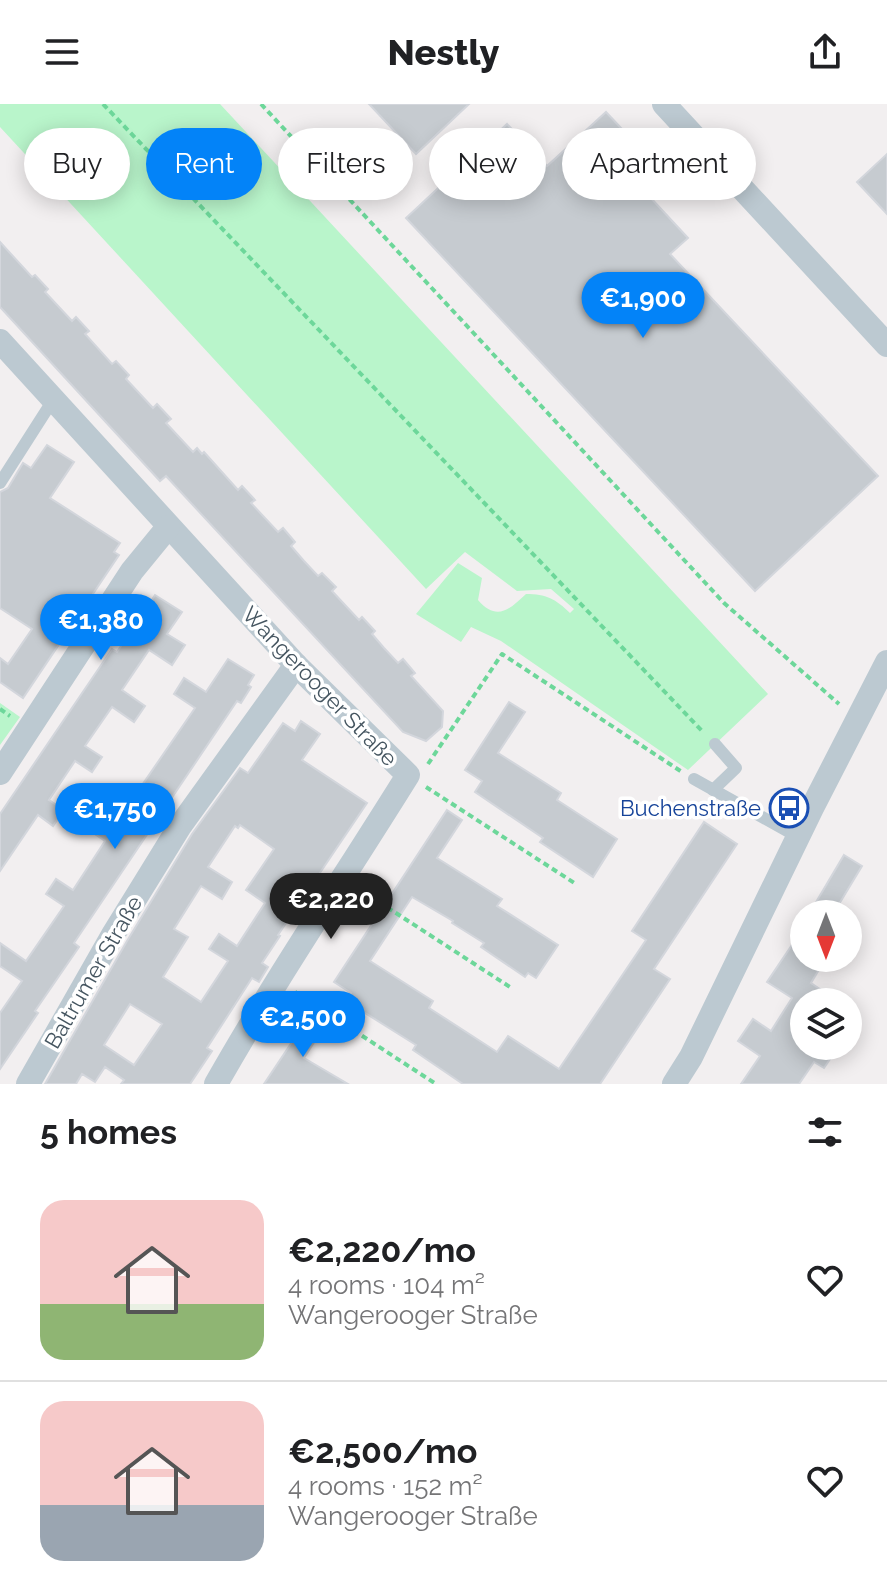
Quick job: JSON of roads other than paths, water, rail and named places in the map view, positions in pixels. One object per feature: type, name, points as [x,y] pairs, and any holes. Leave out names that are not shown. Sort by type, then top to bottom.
[{"type":"street","points":[[664,104],[887,345]]},
{"type":"street","name":"Wangerooger Straße","points":[[0,341],[296,665],[408,775],[344,879],[276,980],[216,1084]]},
{"type":"street","points":[[0,773],[132,571],[168,527]]},
{"type":"street","name":"Baltrumer Straße","points":[[28,1084],[114,933],[180,826],[296,665]]},
{"type":"street","points":[[674,1084],[691,1057],[798,837],[885,669]]},
{"type":"lane","points":[[0,483],[53,400]]},
{"type":"lane","points":[[713,790],[736,768],[715,744]]},
{"type":"lane","points":[[694,779],[798,837]]},
{"type":"place","name":"Buchenstraße","points":[[789,808]]}]
